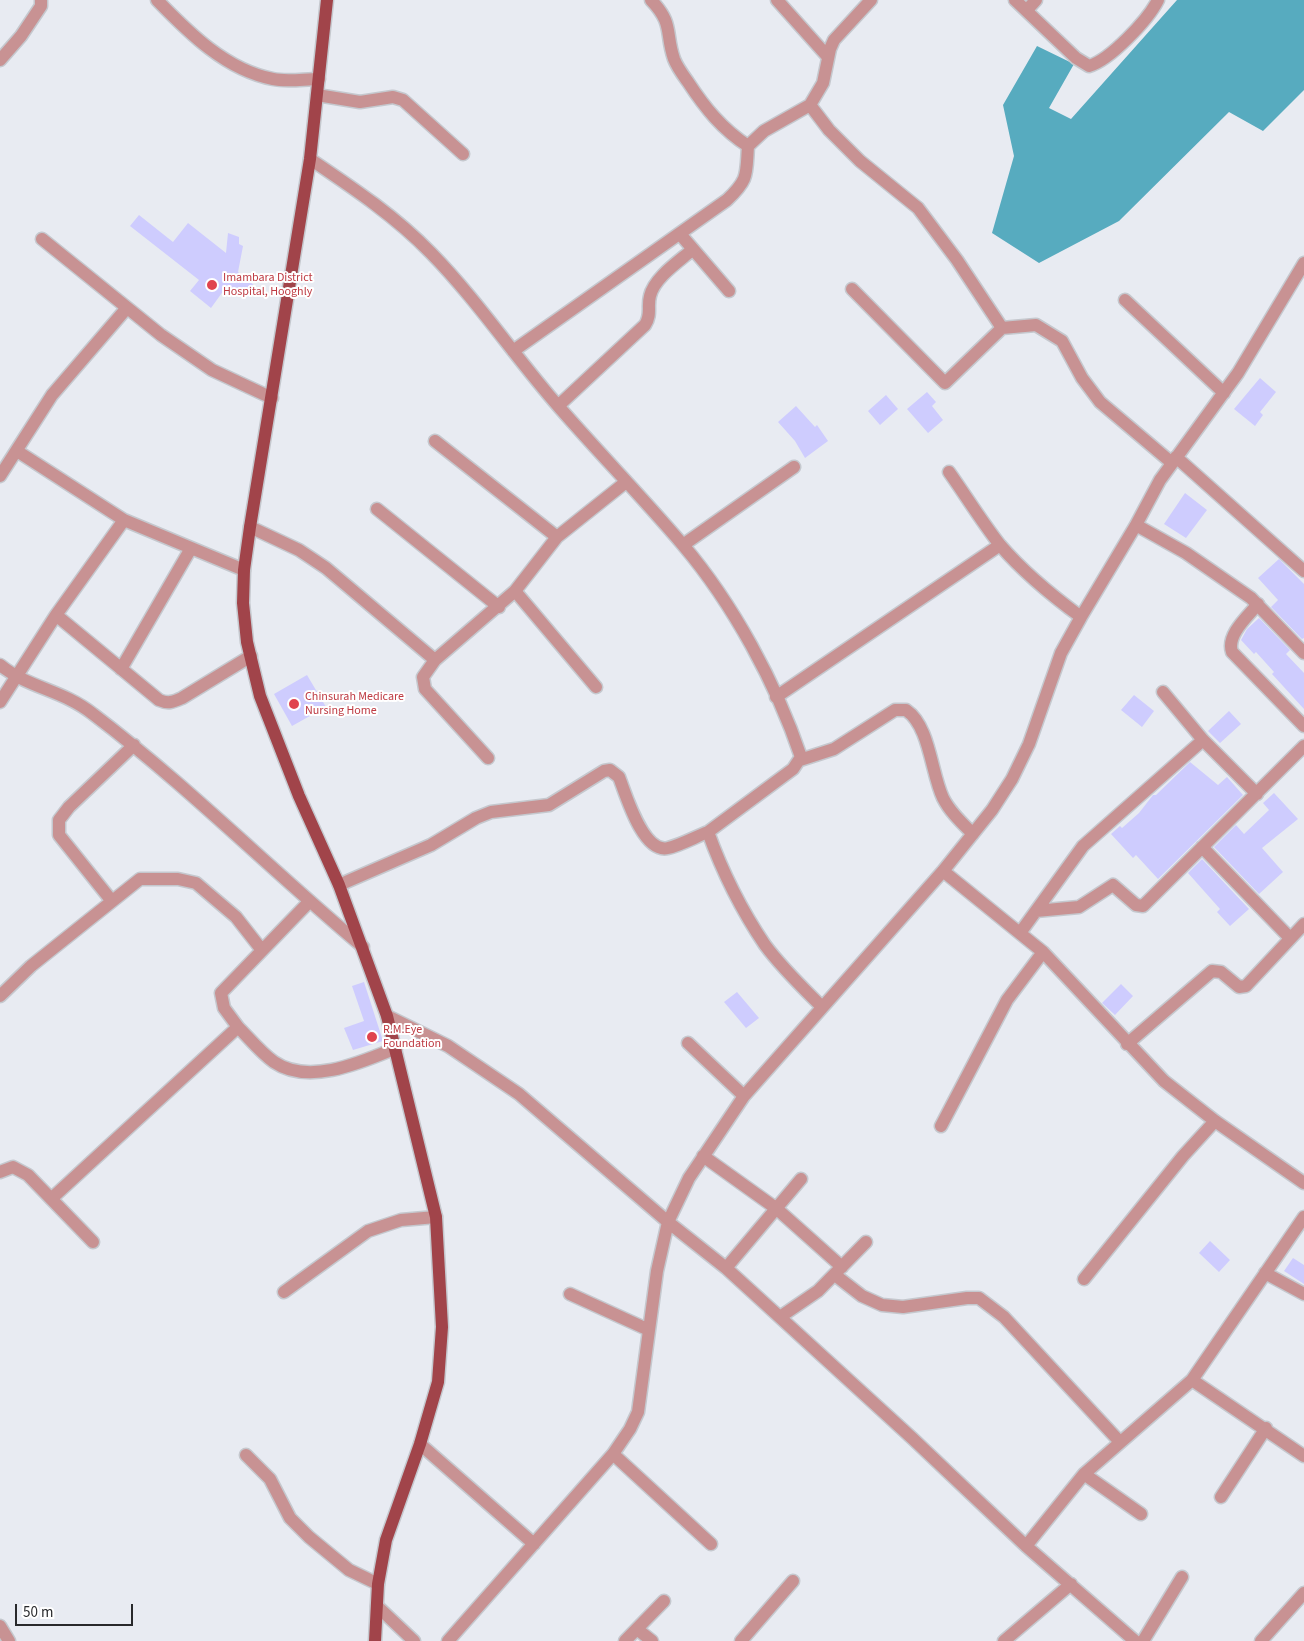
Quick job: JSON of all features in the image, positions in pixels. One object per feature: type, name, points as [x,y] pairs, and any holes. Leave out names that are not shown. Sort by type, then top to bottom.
[{"type":"main road","points":[[327,0],[310,159],[250,527],[244,570],[243,604],[250,656],[260,696],[288,768],[339,885],[387,1016],[436,1217],[442,1328],[438,1382],[420,1444],[386,1540],[378,1584],[375,1641]]},
{"type":"street","points":[[0,60],[21,36],[41,6],[41,0]]},
{"type":"street","points":[[157,0],[211,51],[235,65],[273,79],[319,79]]},
{"type":"street","points":[[651,0],[659,8],[668,24],[675,62],[714,119],[730,134],[748,146]]},
{"type":"street","points":[[777,0],[828,57]]},
{"type":"street","points":[[513,351],[680,234],[738,189],[748,170],[748,146],[764,131],[810,105],[823,83],[828,57],[839,33],[871,0]]},
{"type":"street","points":[[1015,0],[1076,58],[1089,66],[1098,63],[1139,26],[1158,0]]},
{"type":"street","points":[[1027,10],[1036,0]]},
{"type":"street","points":[[317,95],[360,102],[392,97],[403,100],[463,154]]},
{"type":"street","points":[[810,105],[853,155],[918,208],[957,260],[1002,328]]},
{"type":"street","points":[[310,159],[372,200],[431,252],[467,292],[558,406],[683,545],[719,593],[738,624],[776,697],[799,752],[800,760]]},
{"type":"street","points":[[680,234],[729,291]]},
{"type":"street","points":[[42,239],[126,309],[212,370],[272,398]]},
{"type":"street","points":[[558,406],[645,325],[651,314],[650,294],[656,284],[692,250]]},
{"type":"street","points":[[448,1641],[613,1454],[630,1429],[638,1412],[651,1300],[668,1222],[689,1178],[744,1096],[943,871],[973,834],[1012,779],[1034,730],[1062,654],[1081,617],[1136,526],[1146,504],[1174,460],[1224,393],[1304,263]]},
{"type":"street","points":[[852,289],[945,383],[1002,328],[1036,325],[1062,341],[1082,378],[1095,396],[1174,460],[1304,571]]},
{"type":"street","points":[[1125,300],[1224,393]]},
{"type":"street","points":[[0,476],[52,395],[126,309]]},
{"type":"street","points":[[435,440],[557,537]]},
{"type":"street","points":[[17,451],[124,520],[190,550],[244,570]]},
{"type":"street","points":[[683,545],[794,467]]},
{"type":"street","points":[[949,472],[1000,545],[1033,579],[1081,617]]},
{"type":"street","points":[[488,758],[426,689],[423,676],[435,660],[515,591],[557,537],[626,482]]},
{"type":"street","points":[[377,509],[499,606]]},
{"type":"street","points":[[0,702],[56,615],[124,520]]},
{"type":"street","points":[[1136,526],[1186,553],[1258,604],[1304,653]]},
{"type":"street","points":[[250,527],[299,550],[326,568],[435,660]]},
{"type":"street","points":[[776,697],[1000,545]]},
{"type":"street","points":[[121,669],[190,550]]},
{"type":"street","points":[[515,591],[596,687]]},
{"type":"street","points":[[1258,604],[1234,634],[1231,641],[1232,652],[1304,726]]},
{"type":"street","points":[[56,615],[159,700],[173,702],[250,656]]},
{"type":"street","points":[[0,665],[15,677],[59,693],[72,700],[134,745],[236,833],[309,902],[363,947]]},
{"type":"street","points":[[1163,692],[1203,740],[1257,794]]},
{"type":"street","points":[[339,885],[431,845],[476,818],[491,812],[548,805],[604,771],[610,770],[619,777],[645,839],[657,848],[666,849],[708,832],[793,769],[800,760],[834,749],[895,710],[906,710],[922,727],[944,800],[954,816],[973,834]]},
{"type":"street","points":[[1020,933],[1087,842],[1203,740]]},
{"type":"street","points":[[111,900],[59,835],[58,820],[68,807],[134,745]]},
{"type":"street","points":[[1036,911],[1078,907],[1113,885],[1136,905],[1142,906],[1304,746]]},
{"type":"street","points":[[708,832],[718,859],[765,944],[794,979],[822,1007]]},
{"type":"street","points":[[1202,848],[1290,938]]},
{"type":"street","points":[[943,871],[1043,952],[1127,1044],[1164,1081],[1215,1121],[1304,1184]]},
{"type":"street","points":[[0,996],[31,966],[111,900],[140,879],[178,879],[196,883],[236,917],[261,949]]},
{"type":"street","points":[[309,902],[261,949],[221,993],[224,1008],[238,1027],[274,1062],[301,1070],[332,1070],[359,1063],[396,1048]]},
{"type":"street","points":[[1127,1044],[1212,971],[1221,972],[1239,987],[1246,986],[1304,924]]},
{"type":"street","points":[[941,1126],[1007,1000],[1043,952]]},
{"type":"street","points":[[387,1016],[448,1046],[519,1094],[668,1222],[726,1268],[912,1438],[1026,1546],[1135,1641]]},
{"type":"street","points":[[51,1199],[238,1027]]},
{"type":"street","points":[[688,1043],[744,1096]]},
{"type":"street","points":[[1084,1279],[1183,1156],[1215,1121]]},
{"type":"street","points":[[703,1156],[777,1209],[862,1296],[882,1305],[903,1307],[979,1298],[1004,1317],[1120,1442]]},
{"type":"street","points":[[0,1172],[17,1168],[28,1175],[93,1242]]},
{"type":"street","points":[[726,1268],[801,1179]]},
{"type":"street","points":[[284,1292],[368,1232],[401,1220],[436,1217]]},
{"type":"street","points":[[1026,1546],[1084,1474],[1192,1380],[1304,1217]]},
{"type":"street","points":[[780,1317],[818,1290],[866,1242]]},
{"type":"street","points":[[1265,1274],[1304,1294]]},
{"type":"street","points":[[570,1294],[649,1330]]},
{"type":"street","points":[[1192,1380],[1302,1449]]},
{"type":"street","points":[[1221,1498],[1266,1428]]},
{"type":"street","points":[[420,1444],[534,1544]]},
{"type":"street","points":[[613,1454],[711,1544]]},
{"type":"street","points":[[246,1455],[270,1479],[290,1518],[309,1537],[349,1570],[378,1584]]},
{"type":"street","points":[[1084,1474],[1141,1514]]},
{"type":"street","points":[[1143,1641],[1182,1577]]},
{"type":"street","points":[[741,1641],[793,1581]]},
{"type":"street","points":[[1004,1641],[1071,1584]]},
{"type":"street","points":[[1261,1641],[1304,1593]]},
{"type":"street","points":[[625,1641],[664,1601]]},
{"type":"street","points":[[377,1606],[414,1641]]},
{"type":"street","points":[[0,1626],[9,1641]]},
{"type":"street","points":[[637,1630],[652,1641]]},
{"type":"water","points":[[1177,0],[1304,0],[1304,90],[1263,131],[1229,112],[1119,221],[1039,263],[992,233],[1014,156],[1003,105],[1037,46],[1074,64],[1049,108],[1071,119]]},
{"type":"building","points":[[139,215],[173,242],[188,223],[226,253],[228,233],[239,237],[239,244],[243,246],[238,272],[256,287],[248,297],[238,289],[232,296],[224,290],[211,308],[190,291],[199,280],[130,226]]},
{"type":"building","points":[[1260,378],[1276,392],[1260,412],[1263,415],[1255,426],[1234,409]]},
{"type":"building","points":[[927,392],[936,402],[932,406],[943,420],[928,433],[907,409]]},
{"type":"building","points":[[886,395],[898,409],[880,425],[868,411]]},
{"type":"building","points":[[796,406],[815,427],[817,425],[828,441],[805,458],[795,441],[778,422]]},
{"type":"building","points":[[1185,493],[1207,510],[1186,538],[1164,524]]},
{"type":"building","points":[[1279,559],[1304,584],[1304,638],[1302,639],[1271,607],[1278,600],[1258,578]]},
{"type":"building","points":[[1259,618],[1290,650],[1286,654],[1304,673],[1304,709],[1272,674],[1274,672],[1256,652],[1254,654],[1241,640],[1247,629]]},
{"type":"building","points":[[307,675],[326,707],[292,726],[274,694]]},
{"type":"building","points":[[1134,695],[1154,711],[1142,727],[1121,710]]},
{"type":"building","points":[[1229,711],[1241,724],[1220,743],[1208,731]]},
{"type":"building","points":[[1190,762],[1218,785],[1227,777],[1243,795],[1158,879],[1136,855],[1133,858],[1111,834],[1120,826],[1122,828],[1139,813],[1153,795],[1156,795]]},
{"type":"building","points":[[1274,793],[1298,819],[1262,848],[1283,872],[1259,894],[1214,847],[1236,825],[1244,834],[1269,810],[1263,803]]},
{"type":"building","points":[[1202,859],[1249,909],[1230,926],[1217,912],[1220,909],[1188,873]]},
{"type":"building","points":[[364,982],[383,1041],[353,1050],[344,1028],[364,1021],[352,986]]},
{"type":"building","points":[[1121,984],[1133,996],[1115,1015],[1102,1003]]},
{"type":"building","points":[[737,992],[759,1018],[746,1028],[724,1002]]},
{"type":"building","points":[[1210,1241],[1230,1260],[1219,1272],[1199,1253]]},
{"type":"building","points":[[1293,1258],[1304,1265],[1304,1284],[1284,1271]]},
{"type":"place","name":"Imambara District Hospital, Hooghly","points":[[212,285]]},
{"type":"place","name":"Chinsurah Medicare Nursing Home","points":[[294,704]]},
{"type":"place","name":"R.M.Eye Foundation","points":[[372,1037]]}]
